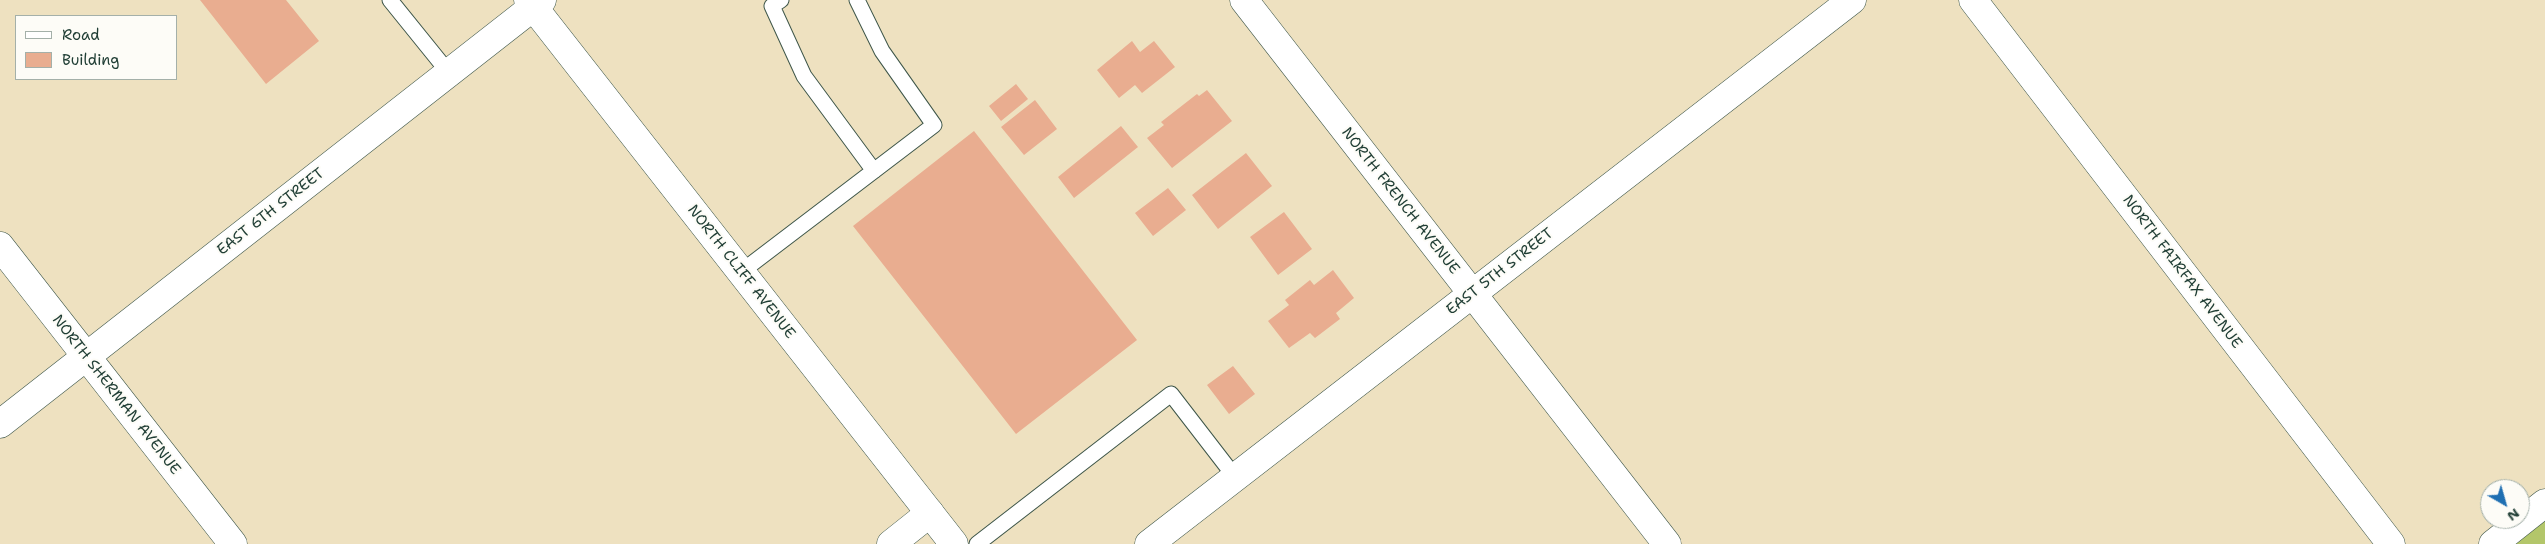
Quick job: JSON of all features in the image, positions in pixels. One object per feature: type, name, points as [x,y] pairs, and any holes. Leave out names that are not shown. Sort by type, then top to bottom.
[{"type":"street","name":"NORTH FRENCH AVENUE","points":[[1244,0],[1667,544]]},
{"type":"street","name":"EAST 5TH STREET","points":[[1149,544],[1852,0]]},
{"type":"street","name":"NORTH FAIRFAX AVENUE","points":[[1973,0],[2390,544]]},
{"type":"street","name":"EAST 6TH STREET","points":[[0,424],[449,73],[534,2]]},
{"type":"street","name":"NORTH CLIFF AVENUE","points":[[534,2],[954,544]]},
{"type":"street","name":"NORTH SHERMAN AVENUE","points":[[0,246],[234,544]]},
{"type":"street","points":[[2493,544],[2545,503]]},
{"type":"street","points":[[891,544],[930,513]]},
{"type":"lane","points":[[390,0],[449,73]]},
{"type":"lane","points":[[780,0],[772,6],[804,76],[874,171]]},
{"type":"lane","points":[[742,272],[934,125],[882,51],[857,0]]},
{"type":"lane","points":[[977,544],[1171,394],[1235,477]]},
{"type":"green space","points":[[2545,504],[2545,544],[2493,544],[2512,529],[2530,529],[2530,516]]},
{"type":"building","points":[[200,0],[286,0],[319,41],[266,84]]},
{"type":"building","points":[[1132,41],[1140,52],[1154,41],[1175,67],[1142,93],[1135,85],[1119,98],[1097,70]]},
{"type":"building","points":[[1016,84],[1028,99],[1001,121],[989,106]]},
{"type":"building","points":[[1207,90],[1232,121],[1172,168],[1147,138],[1164,125],[1161,122],[1197,94],[1199,96]]},
{"type":"building","points":[[1035,100],[1057,129],[1024,155],[1001,127]]},
{"type":"building","points":[[1121,126],[1138,147],[1074,198],[1058,177]]},
{"type":"building","points":[[974,131],[1137,340],[1016,434],[853,226]]},
{"type":"building","points":[[1246,153],[1272,186],[1218,229],[1192,195]]},
{"type":"building","points":[[1168,188],[1186,210],[1153,236],[1135,213]]},
{"type":"building","points":[[1284,212],[1312,249],[1278,275],[1250,237]]},
{"type":"building","points":[[1333,270],[1354,298],[1336,313],[1340,319],[1315,338],[1310,333],[1289,348],[1268,321],[1289,305],[1285,300],[1310,280],[1314,285]]},
{"type":"building","points":[[1233,366],[1255,394],[1229,414],[1207,385]]}]
